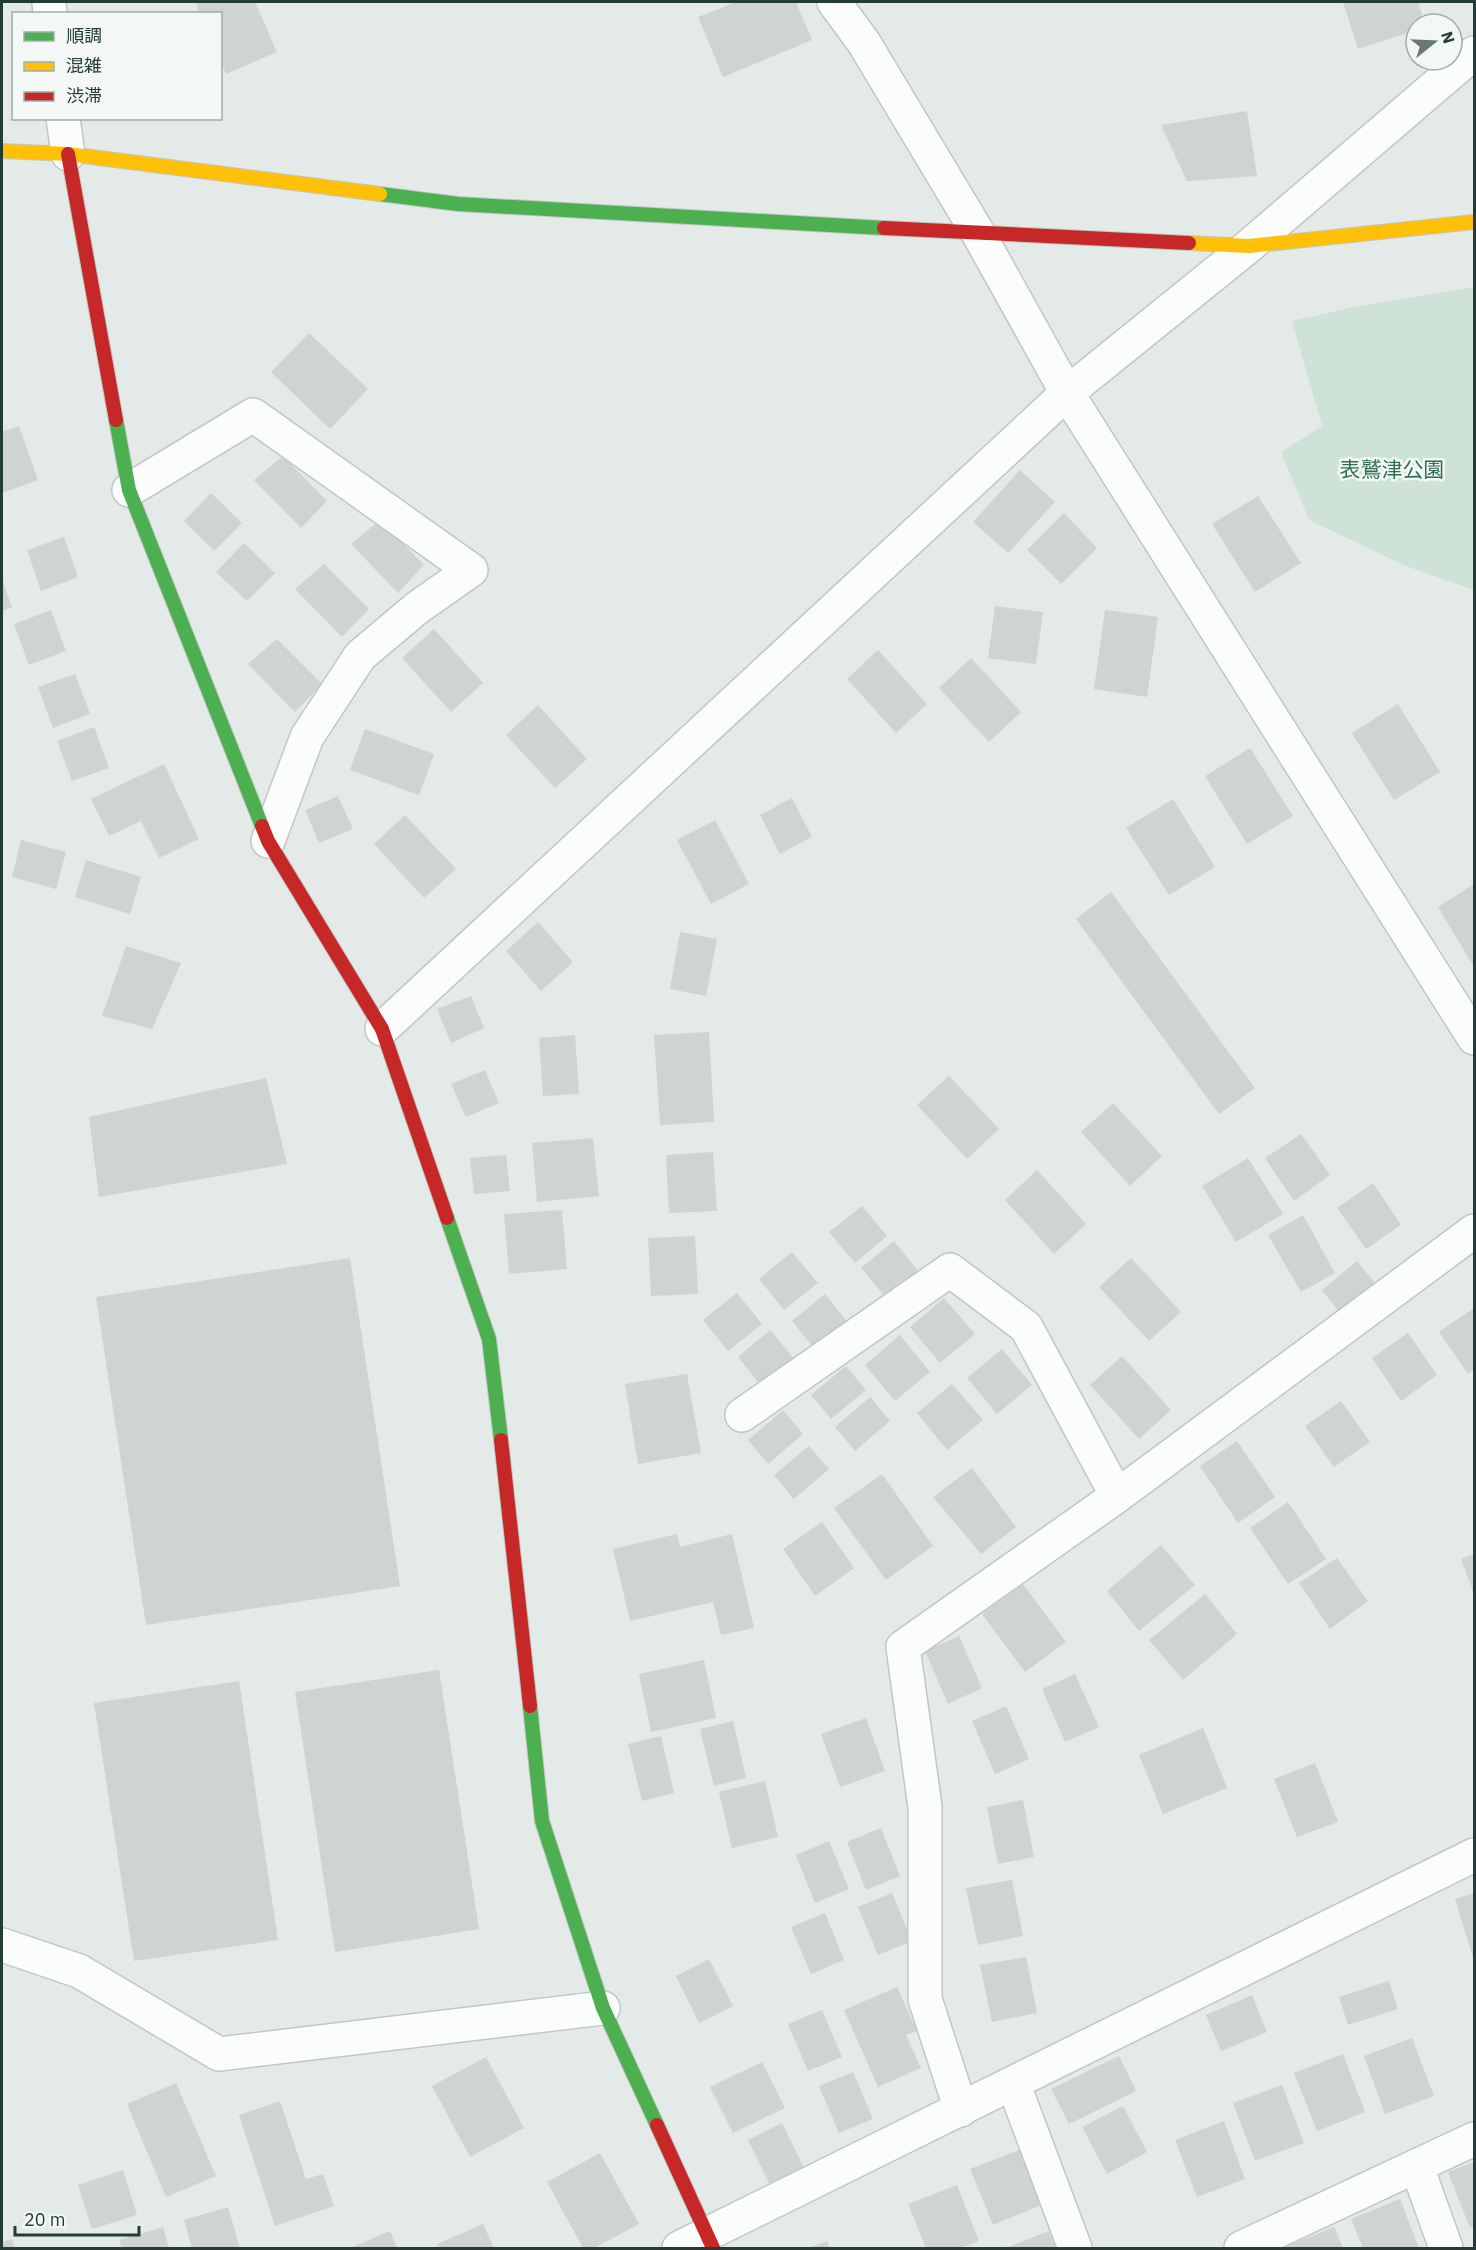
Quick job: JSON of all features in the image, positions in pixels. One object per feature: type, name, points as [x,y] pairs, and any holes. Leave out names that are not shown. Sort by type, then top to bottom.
[{"type":"street","points":[[834,2],[864,43],[978,233],[1067,393],[1474,1038]]},
{"type":"street","points":[[382,1029],[1067,393],[1248,246],[1474,53]]},
{"type":"street","points":[[63,120],[129,490],[268,841],[382,1029],[489,1339],[517,1575],[542,1821],[603,2008],[700,2244],[1013,2083],[1474,1855]]},
{"type":"street","points":[[2,151],[68,154],[458,204],[978,233],[1248,246],[1474,222]]},
{"type":"street","points":[[129,490],[253,415],[471,570],[417,608],[360,656],[307,737],[268,841]]},
{"type":"street","points":[[961,2110],[925,1999],[925,1807],[903,1647],[1117,1496],[1474,1231]]},
{"type":"street","points":[[742,1415],[950,1270],[1026,1327],[1117,1496]]},
{"type":"street","points":[[2,1945],[79,1971],[219,2054],[603,2008]]},
{"type":"street","points":[[1013,2083],[1076,2248]]},
{"type":"street","points":[[1255,2246],[1474,2139]]},
{"type":"street","points":[[1417,2167],[1446,2248]]},
{"type":"green space","name":"表鷲津公園","points":[[1474,287],[1474,590],[1406,566],[1309,520],[1281,452],[1322,426],[1292,321],[1354,307]]},
{"type":"building","points":[[195,2],[255,2],[277,52],[226,74],[222,65],[222,12],[199,12]]},
{"type":"building","points":[[736,2],[796,2],[812,40],[723,77],[698,17]]},
{"type":"building","points":[[1343,2],[1418,2],[1421,12],[1404,12],[1404,34],[1358,49]]},
{"type":"building","points":[[1247,111],[1257,176],[1187,181],[1161,125]]},
{"type":"building","points":[[309,333],[368,389],[330,429],[271,372]]},
{"type":"building","points":[[19,426],[38,480],[2,493],[2,432]]},
{"type":"building","points":[[283,456],[327,501],[301,528],[254,480]]},
{"type":"building","points":[[1020,470],[1055,502],[1008,553],[973,522]]},
{"type":"building","points":[[211,493],[242,523],[214,551],[184,521]]},
{"type":"building","points":[[1258,496],[1301,563],[1255,592],[1212,524]]},
{"type":"building","points":[[1064,513],[1097,548],[1061,584],[1027,550]]},
{"type":"building","points":[[380,520],[424,565],[398,593],[351,544]]},
{"type":"building","points":[[64,537],[78,577],[41,591],[27,550]]},
{"type":"building","points":[[244,543],[275,573],[247,601],[216,572]]},
{"type":"building","points":[[324,564],[369,609],[342,637],[295,589]]},
{"type":"building","points":[[2,579],[12,607],[2,611]]},
{"type":"building","points":[[995,606],[1043,612],[1036,664],[988,658]]},
{"type":"building","points":[[51,610],[66,651],[29,665],[14,624]]},
{"type":"building","points":[[1105,610],[1158,617],[1147,697],[1094,689]]},
{"type":"building","points":[[434,629],[483,683],[451,712],[402,658]]},
{"type":"building","points":[[277,639],[322,684],[295,712],[248,664]]},
{"type":"building","points":[[878,650],[927,704],[896,733],[847,679]]},
{"type":"building","points":[[971,658],[1021,712],[989,742],[939,688]]},
{"type":"building","points":[[75,674],[90,714],[53,728],[38,687]]},
{"type":"building","points":[[1398,704],[1440,772],[1394,800],[1352,733]]},
{"type":"building","points":[[538,705],[587,759],[555,788],[506,735]]},
{"type":"building","points":[[94,727],[109,768],[72,781],[57,741]]},
{"type":"building","points":[[365,729],[434,754],[419,795],[350,770]]},
{"type":"building","points":[[1250,748],[1293,816],[1247,844],[1205,776]]},
{"type":"building","points":[[164,764],[199,839],[159,858],[141,821],[109,836],[91,799]]},
{"type":"building","points":[[338,796],[353,829],[319,843],[305,810]]},
{"type":"building","points":[[792,798],[812,837],[780,854],[760,815]]},
{"type":"building","points":[[1173,799],[1215,867],[1169,895],[1126,828]]},
{"type":"building","points":[[405,815],[456,869],[424,898],[374,844]]},
{"type":"building","points":[[715,820],[749,884],[711,904],[677,840]]},
{"type":"building","points":[[21,840],[66,852],[56,889],[12,877]]},
{"type":"building","points":[[86,860],[141,877],[130,914],[75,897]]},
{"type":"building","points":[[1474,884],[1474,967],[1438,907]]},
{"type":"building","points":[[1111,892],[1255,1088],[1219,1114],[1076,919]]},
{"type":"building","points":[[538,922],[573,962],[541,991],[506,951]]},
{"type":"building","points":[[680,932],[717,939],[706,996],[670,989]]},
{"type":"building","points":[[126,946],[181,963],[152,1029],[102,1016]]},
{"type":"building","points":[[471,996],[484,1028],[451,1043],[437,1009]]},
{"type":"building","points":[[709,1032],[714,1122],[660,1125],[654,1035]]},
{"type":"building","points":[[575,1035],[579,1094],[543,1096],[539,1038]]},
{"type":"building","points":[[485,1070],[499,1103],[466,1117],[451,1084]]},
{"type":"building","points":[[949,1076],[999,1129],[967,1159],[917,1105]]},
{"type":"building","points":[[266,1078],[287,1164],[99,1197],[89,1117]]},
{"type":"building","points":[[1113,1103],[1162,1156],[1130,1186],[1081,1132]]},
{"type":"building","points":[[1301,1134],[1330,1175],[1294,1201],[1265,1158]]},
{"type":"building","points":[[593,1138],[599,1196],[537,1202],[532,1143]]},
{"type":"building","points":[[713,1152],[717,1211],[669,1213],[666,1155]]},
{"type":"building","points":[[506,1155],[510,1191],[474,1194],[470,1158]]},
{"type":"building","points":[[1248,1158],[1283,1214],[1236,1242],[1202,1186]]},
{"type":"building","points":[[1037,1170],[1086,1224],[1054,1254],[1005,1200]]},
{"type":"building","points":[[1373,1183],[1401,1225],[1366,1249],[1337,1208]]},
{"type":"building","points":[[862,1206],[887,1236],[855,1263],[829,1232]]},
{"type":"building","points":[[562,1210],[567,1269],[509,1274],[504,1214]]},
{"type":"building","points":[[1303,1215],[1335,1273],[1301,1292],[1268,1235]]},
{"type":"building","points":[[695,1236],[698,1294],[651,1296],[648,1238]]},
{"type":"building","points":[[894,1241],[919,1272],[887,1299],[861,1268]]},
{"type":"building","points":[[792,1252],[818,1283],[784,1310],[759,1279]]},
{"type":"building","points":[[350,1258],[400,1586],[146,1625],[96,1297]]},
{"type":"building","points":[[1131,1258],[1181,1312],[1149,1341],[1099,1287]]},
{"type":"building","points":[[1357,1261],[1375,1283],[1339,1312],[1322,1290]]},
{"type":"building","points":[[737,1293],[762,1324],[728,1351],[703,1320]]},
{"type":"building","points":[[825,1294],[850,1325],[817,1352],[792,1321]]},
{"type":"building","points":[[944,1298],[975,1334],[940,1363],[910,1327]]},
{"type":"building","points":[[1474,1308],[1474,1369],[1468,1374],[1439,1332]]},
{"type":"building","points":[[770,1330],[796,1361],[763,1388],[738,1357]]},
{"type":"building","points":[[1408,1333],[1437,1375],[1401,1401],[1372,1358]]},
{"type":"building","points":[[900,1335],[930,1372],[895,1401],[865,1365]]},
{"type":"building","points":[[1002,1349],[1032,1385],[997,1414],[967,1378]]},
{"type":"building","points":[[1122,1356],[1171,1410],[1139,1439],[1090,1385]]},
{"type":"building","points":[[846,1366],[866,1390],[831,1419],[811,1395]]},
{"type":"building","points":[[687,1374],[701,1453],[638,1464],[625,1384]]},
{"type":"building","points":[[952,1384],[983,1420],[947,1450],[917,1413]]},
{"type":"building","points":[[870,1397],[890,1421],[855,1451],[835,1427]]},
{"type":"building","points":[[1341,1401],[1370,1442],[1334,1467],[1305,1426]]},
{"type":"building","points":[[783,1410],[803,1434],[768,1464],[748,1440]]},
{"type":"building","points":[[1237,1441],[1275,1497],[1238,1523],[1200,1466]]},
{"type":"building","points":[[809,1446],[829,1469],[794,1499],[774,1475]]},
{"type":"building","points":[[972,1468],[1016,1527],[981,1554],[933,1497]]},
{"type":"building","points":[[882,1474],[933,1546],[886,1580],[834,1508]]},
{"type":"building","points":[[1288,1502],[1326,1559],[1288,1584],[1250,1528]]},
{"type":"building","points":[[822,1522],[854,1568],[815,1596],[783,1549]]},
{"type":"building","points":[[677,1534],[680,1547],[732,1534],[754,1628],[721,1635],[713,1602],[630,1621],[613,1549]]},
{"type":"building","points":[[1161,1545],[1195,1585],[1139,1631],[1107,1591]]},
{"type":"building","points":[[1474,1554],[1474,1594],[1461,1559]]},
{"type":"building","points":[[1337,1558],[1368,1601],[1330,1629],[1299,1583]]},
{"type":"building","points":[[1023,1584],[1066,1642],[1025,1672],[982,1614]]},
{"type":"building","points":[[1205,1594],[1237,1634],[1183,1680],[1149,1640]]},
{"type":"building","points":[[959,1636],[982,1688],[948,1704],[925,1651]]},
{"type":"building","points":[[704,1660],[716,1718],[651,1732],[639,1674]]},
{"type":"building","points":[[439,1670],[479,1929],[335,1952],[295,1692]]},
{"type":"building","points":[[1075,1674],[1099,1727],[1065,1742],[1042,1689]]},
{"type":"building","points":[[239,1681],[278,1940],[134,1961],[94,1703]]},
{"type":"building","points":[[1006,1706],[1029,1759],[995,1774],[972,1721]]},
{"type":"building","points":[[866,1718],[885,1771],[840,1787],[821,1734]]},
{"type":"building","points":[[733,1721],[746,1778],[714,1786],[700,1729]]},
{"type":"building","points":[[1203,1728],[1227,1788],[1163,1814],[1139,1755]]},
{"type":"building","points":[[661,1736],[674,1793],[642,1801],[628,1744]]},
{"type":"building","points":[[1315,1763],[1338,1822],[1297,1837],[1274,1779]]},
{"type":"building","points":[[765,1781],[778,1837],[732,1848],[719,1792]]},
{"type":"building","points":[[1023,1800],[1034,1857],[998,1864],[987,1807]]},
{"type":"building","points":[[881,1828],[900,1876],[866,1890],[847,1842]]},
{"type":"building","points":[[829,1841],[849,1889],[815,1903],[796,1855]]},
{"type":"building","points":[[1012,1880],[1023,1936],[978,1945],[966,1888]]},
{"type":"building","points":[[892,1893],[912,1941],[878,1955],[858,1907]]},
{"type":"building","points":[[1474,1893],[1474,1961],[1455,1899]]},
{"type":"building","points":[[825,1913],[844,1960],[811,1974],[791,1927]]},
{"type":"building","points":[[1026,1957],[1037,2013],[992,2022],[980,1965]]},
{"type":"building","points":[[709,1959],[733,2006],[699,2023],[676,1976]]},
{"type":"building","points":[[1389,1981],[1398,2009],[1348,2025],[1339,1997]]},
{"type":"building","points":[[897,1987],[917,2031],[906,2035],[921,2068],[878,2087],[844,2010]]},
{"type":"building","points":[[1252,1995],[1267,2032],[1221,2051],[1206,2015]]},
{"type":"building","points":[[822,2010],[842,2057],[808,2071],[788,2024]]},
{"type":"building","points":[[1412,2038],[1434,2096],[1385,2114],[1364,2056]]},
{"type":"building","points":[[1343,2054],[1365,2112],[1317,2131],[1294,2073]]},
{"type":"building","points":[[1119,2056],[1136,2091],[1069,2124],[1051,2089]]},
{"type":"building","points":[[486,2057],[524,2128],[470,2157],[432,2086]]},
{"type":"building","points":[[762,2062],[785,2108],[733,2133],[710,2087]]},
{"type":"building","points":[[853,2072],[873,2119],[839,2133],[819,2086]]},
{"type":"building","points":[[176,2083],[216,2176],[166,2197],[127,2104]]},
{"type":"building","points":[[1282,2085],[1304,2143],[1255,2161],[1233,2103]]},
{"type":"building","points":[[280,2101],[306,2179],[323,2174],[334,2206],[275,2226],[239,2115]]},
{"type":"building","points":[[1123,2106],[1147,2152],[1107,2174],[1082,2127]]},
{"type":"building","points":[[1224,2121],[1245,2179],[1197,2197],[1175,2140]]},
{"type":"building","points":[[782,2123],[805,2170],[771,2187],[748,2140]]},
{"type":"building","points":[[1019,2150],[1041,2205],[993,2225],[970,2169]]},
{"type":"building","points":[[600,2153],[639,2224],[594,2248],[583,2248],[547,2182]]},
{"type":"building","points":[[1474,2162],[1474,2226],[1470,2228],[1448,2172]]},
{"type":"building","points":[[123,2170],[137,2215],[92,2229],[78,2185]]},
{"type":"building","points":[[957,2185],[979,2241],[960,2248],[926,2248],[908,2204]]},
{"type":"building","points":[[1400,2199],[1419,2248],[1363,2248],[1351,2219]]},
{"type":"building","points":[[228,2207],[240,2248],[192,2248],[184,2220]]},
{"type":"building","points":[[483,2224],[494,2248],[440,2248],[437,2244]]},
{"type":"building","points":[[163,2227],[169,2248],[122,2248],[119,2240]]},
{"type":"building","points":[[1334,2227],[1343,2248],[1288,2248],[1287,2246]]},
{"type":"building","points":[[390,2231],[397,2248],[350,2248]]},
{"type":"building","points":[[1049,2231],[1056,2248],[1005,2248]]},
{"type":"building","points":[[12,2239],[15,2248],[2,2248],[2,2242]]},
{"type":"building","points":[[827,2241],[830,2248],[808,2248]]},
{"type":"traffic: fast","points":[[380,194],[458,204],[884,228]]},
{"type":"traffic: fast","points":[[116,420],[129,490],[262,826]]},
{"type":"traffic: fast","points":[[447,1218],[489,1339],[501,1440]]},
{"type":"traffic: fast","points":[[530,1706],[542,1821],[603,2008],[657,2125]]},
{"type":"traffic: slow","points":[[2,151],[68,154],[380,194]]},
{"type":"traffic: slow","points":[[1189,243],[1249,246],[1474,222]]},
{"type":"traffic: jam","points":[[68,154],[116,420]]},
{"type":"traffic: jam","points":[[884,228],[1189,243]]},
{"type":"traffic: jam","points":[[262,826],[268,841],[382,1029],[447,1218]]},
{"type":"traffic: jam","points":[[501,1440],[530,1706]]},
{"type":"traffic: jam","points":[[657,2125],[713,2248]]}]
